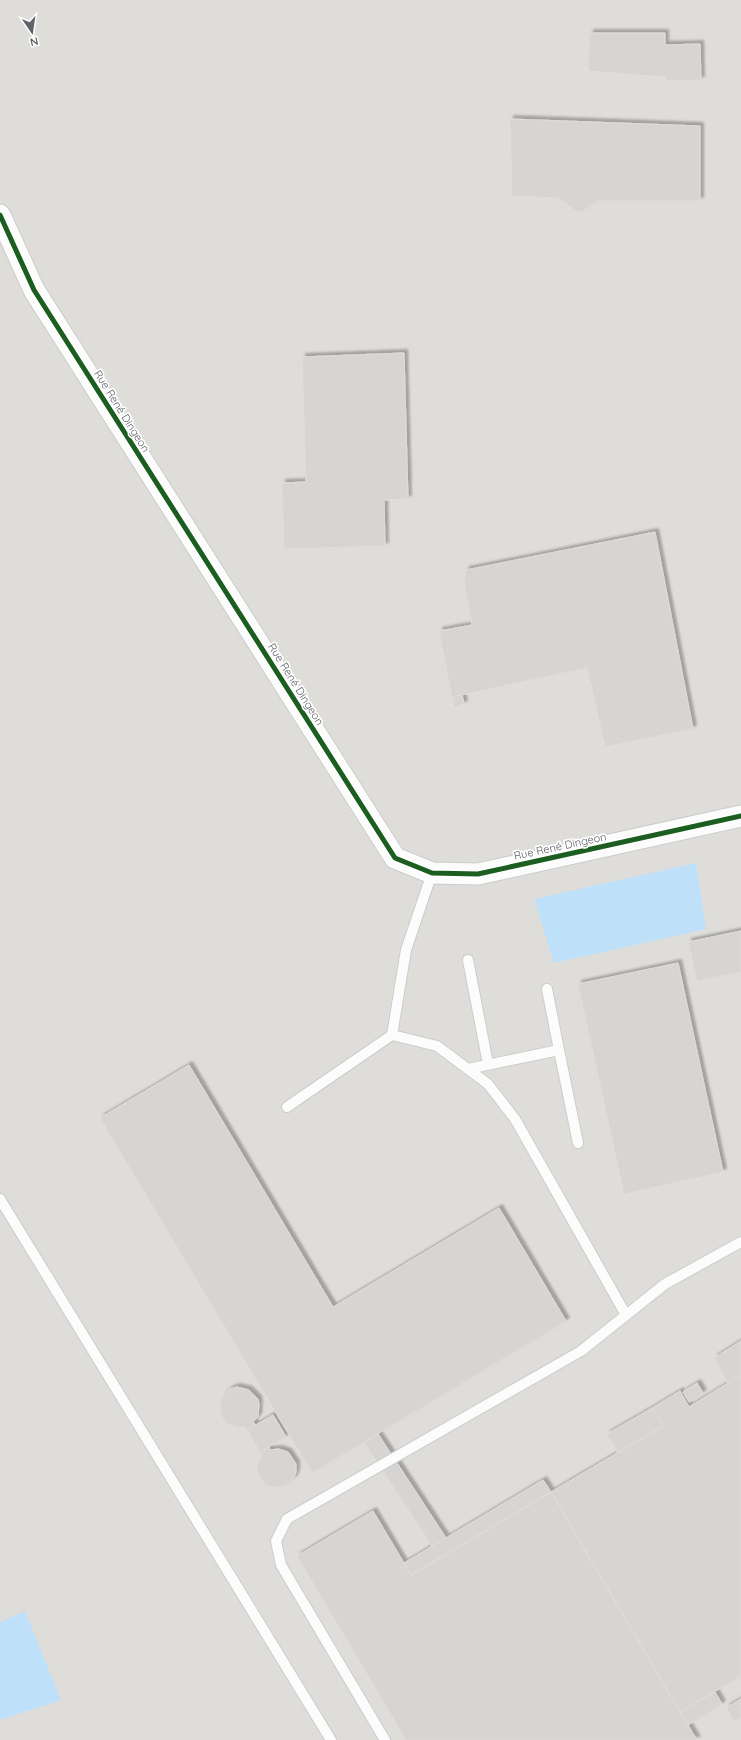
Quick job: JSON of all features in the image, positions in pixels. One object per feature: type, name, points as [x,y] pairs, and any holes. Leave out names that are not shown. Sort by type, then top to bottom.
[{"type":"street","name":"Rue René Dingeon","points":[[0,215],[34,290],[395,858],[432,873],[478,874],[741,816]]},
{"type":"lane","points":[[287,1107],[392,1035],[406,950],[432,873]]},
{"type":"lane","points":[[468,960],[488,1064]]},
{"type":"lane","points":[[547,989],[578,1143]]},
{"type":"lane","points":[[392,1035],[438,1046],[488,1084],[515,1119],[626,1315]]},
{"type":"lane","points":[[468,1069],[559,1050]]},
{"type":"lane","points":[[0,1199],[331,1740]]},
{"type":"lane","points":[[386,1740],[281,1565],[276,1541],[287,1519],[581,1351],[665,1284],[741,1242]]},
{"type":"shaded area","points":[[0,0],[741,0],[741,1740],[0,1740]]},
{"type":"water","points":[[696,863],[706,929],[554,963],[534,899]]},
{"type":"water","points":[[25,1611],[61,1700],[0,1720],[0,1622]]},
{"type":"building","points":[[590,33],[665,33],[665,45],[700,44],[701,80],[666,81],[666,77],[588,71]]},
{"type":"building","points":[[510,119],[700,126],[700,201],[598,201],[579,213],[559,198],[512,196]]},
{"type":"building","points":[[404,353],[408,499],[384,500],[385,546],[284,549],[282,483],[306,482],[302,357]]},
{"type":"building","points":[[655,532],[693,729],[605,747],[587,668],[452,697],[439,631],[472,625],[464,581],[466,570]]},
{"type":"building","points":[[462,695],[464,704],[454,707],[452,697]]},
{"type":"building","points":[[741,931],[741,972],[697,981],[688,942]]},
{"type":"building","points":[[678,963],[723,1172],[624,1194],[578,984]]},
{"type":"building","points":[[189,1065],[333,1307],[499,1208],[566,1321],[312,1473],[100,1118]]},
{"type":"building","points":[[741,1341],[741,1375],[728,1383],[714,1358]]},
{"type":"building","points":[[741,1375],[741,1676],[680,1712],[551,1492],[663,1426],[652,1408],[680,1391],[689,1407]]},
{"type":"building","points":[[697,1383],[703,1393],[689,1402],[683,1392]]},
{"type":"building","points":[[237,1387],[249,1390],[258,1399],[258,1417],[253,1422],[256,1425],[247,1430],[245,1427],[237,1428],[226,1423],[222,1417],[220,1409],[220,1402],[225,1394],[230,1389]]},
{"type":"building","points":[[652,1408],[663,1426],[618,1453],[607,1434]]},
{"type":"building","points":[[273,1415],[286,1437],[260,1452],[247,1430]]},
{"type":"building","points":[[378,1434],[446,1538],[432,1546],[364,1442]]},
{"type":"building","points":[[269,1447],[270,1450],[279,1449],[288,1452],[296,1464],[294,1478],[283,1487],[271,1487],[265,1484],[258,1474],[257,1466],[262,1456],[260,1452]]},
{"type":"building","points":[[543,1480],[551,1492],[411,1575],[404,1563]]},
{"type":"building","points":[[551,1492],[697,1740],[406,1740],[297,1556],[373,1511],[411,1575]]},
{"type":"building","points":[[715,1692],[722,1704],[688,1725],[680,1712]]},
{"type":"building","points":[[741,1699],[741,1718],[734,1722],[726,1708]]},
{"type":"cycle path","points":[[0,215],[34,290],[395,858],[432,873],[478,874],[741,816]]}]
